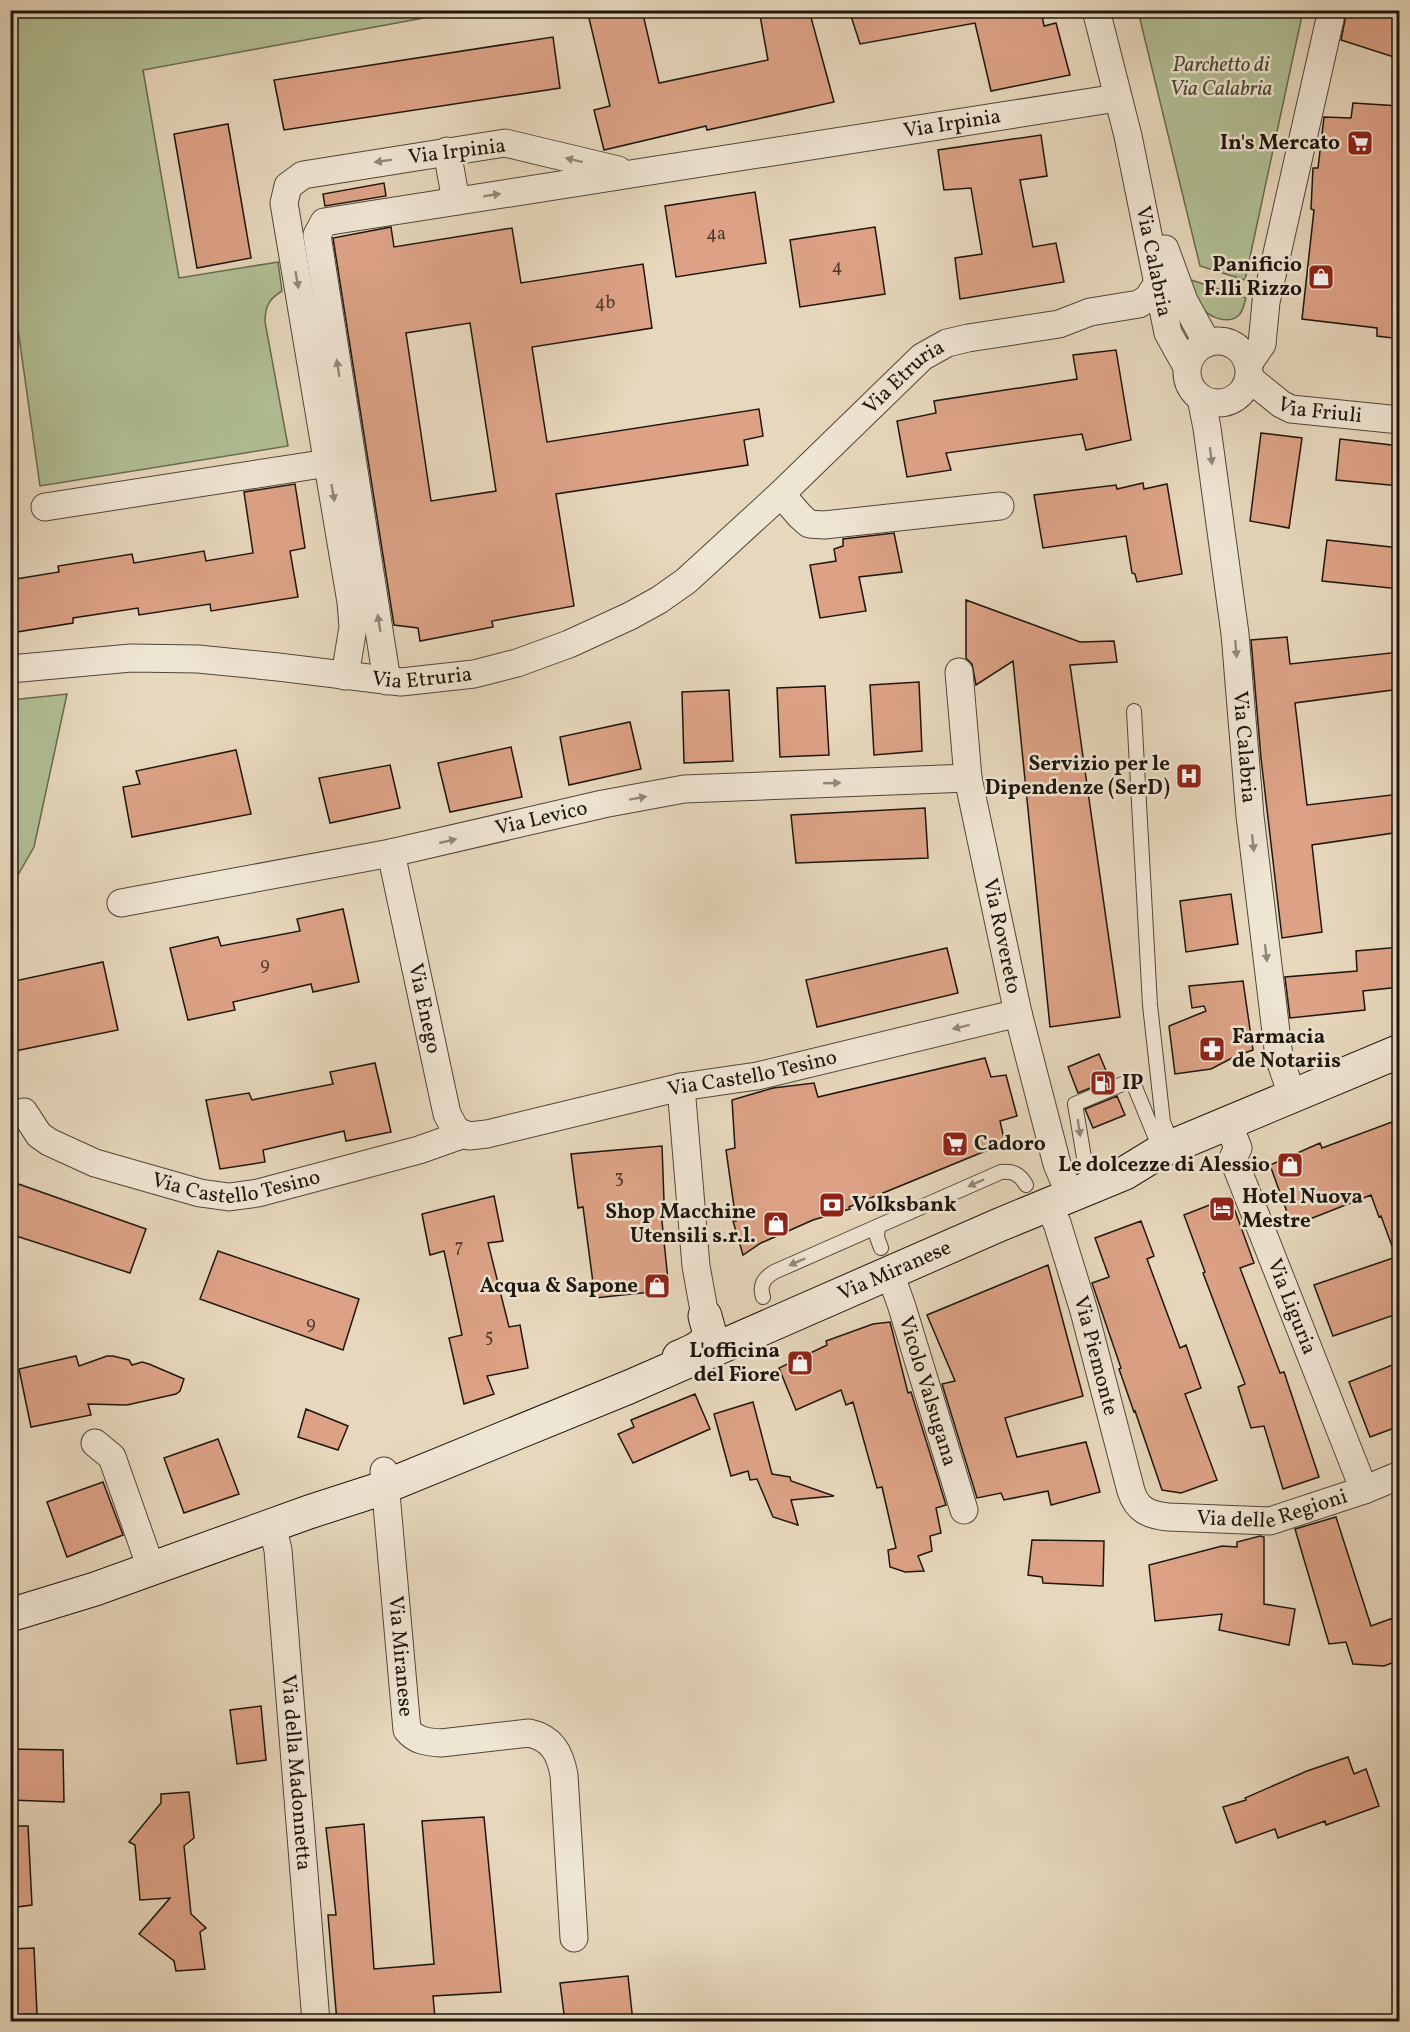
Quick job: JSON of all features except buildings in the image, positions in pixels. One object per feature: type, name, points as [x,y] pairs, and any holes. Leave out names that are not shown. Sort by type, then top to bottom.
[{"type":"street","name":"Via Calabria","points":[[1096,10],[1131,152],[1168,333],[1187,367],[1188,381],[1192,389],[1201,398],[1207,428],[1234,634],[1250,816],[1278,1057],[1292,1095]]},
{"type":"street","points":[[1201,398],[1213,402],[1227,402],[1244,389],[1249,371],[1262,344],[1266,302],[1332,10]]},
{"type":"street","name":"Via Irpinia","points":[[345,676],[353,627],[350,594],[327,463],[331,404],[284,203],[288,186],[303,175],[505,143],[631,174],[1117,98]]},
{"type":"street","points":[[447,151],[456,201]]},
{"type":"street","name":"Via Calabria","points":[[1131,152],[1184,301],[1216,342],[1231,342],[1242,350],[1249,371]]},
{"type":"street","points":[[387,681],[331,404],[316,235],[324,222],[631,174]]},
{"type":"street","name":"Via Etruria","points":[[10,669],[131,658],[167,658],[226,661],[401,682],[474,674],[518,663],[569,644],[630,616],[659,600],[686,581],[781,494],[922,357],[947,343],[1059,324],[1090,312],[1139,304],[1148,298],[1158,283]]},
{"type":"street","points":[[1187,367],[1197,349],[1216,342],[1266,302]]},
{"type":"street","name":"Via Etruria","points":[[1059,324],[1090,326],[1143,321],[1168,333]]},
{"type":"street","name":"Via Friuli","points":[[1249,371],[1281,404],[1292,410],[1400,420]]},
{"type":"street","points":[[45,507],[327,463]]},
{"type":"street","points":[[781,494],[809,524],[824,525],[1000,506]]},
{"type":"street","name":"Via Rovereto","points":[[959,672],[968,778],[1018,1013],[1056,1164],[1059,1189]]},
{"type":"street","name":"Via Levico","points":[[121,903],[391,853],[603,804],[684,789],[968,778]]},
{"type":"street","name":"Via Enego","points":[[391,853],[440,1087],[450,1121],[454,1127],[476,1134]]},
{"type":"street","name":"Via Castello Tesino","points":[[24,1112],[39,1135],[95,1163],[200,1193],[229,1197],[258,1192],[476,1134],[681,1087],[757,1076],[1018,1013]]},
{"type":"street","points":[[883,1251],[1059,1189],[1119,1158],[1167,1149],[1400,1051]]},
{"type":"street","points":[[629,1387],[648,1371],[704,1344],[707,1339],[707,1323],[696,1266],[681,1087]]},
{"type":"street","name":"Via Liguria","points":[[1228,1123],[1238,1148],[1233,1158],[1364,1490]]},
{"type":"street","name":"Via Miranese","points":[[385,1479],[629,1387],[883,1251],[1009,1221],[1015,1213],[1031,1204],[1032,1201],[1059,1189]]},
{"type":"street","name":"Via Piemonte","points":[[1059,1189],[1057,1223],[1084,1311],[1131,1491],[1134,1501],[1140,1508]]},
{"type":"street","name":"Vicolo Valsugana","points":[[883,1251],[964,1510]]},
{"type":"street","points":[[707,1323],[716,1336],[722,1336],[776,1308]]},
{"type":"street","name":"Via Miranese","points":[[10,1615],[69,1598],[309,1512],[562,1401],[707,1323]]},
{"type":"street","points":[[95,1443],[112,1458],[151,1568]]},
{"type":"street","name":"Via delle Regioni","points":[[1140,1508],[1156,1516],[1264,1522],[1364,1490],[1400,1475]]},
{"type":"street","name":"Via Miranese","points":[[385,1479],[406,1730],[419,1740],[441,1743],[529,1733],[539,1736],[558,1752],[564,1775],[574,1938]]},
{"type":"street","name":"Via della Madonnetta","points":[[272,1525],[278,1550],[316,2022]]},
{"type":"lane","points":[[1134,711],[1150,1005],[1167,1149]]},
{"type":"lane","points":[[1059,1189],[1075,1104],[1132,1080],[1167,1149]]},
{"type":"lane","points":[[776,1308],[761,1289],[768,1275],[883,1251]]},
{"type":"green space","points":[[10,11],[461,11],[143,70],[179,278],[278,262],[282,291],[269,304],[265,322],[288,446],[40,486],[14,301],[11,301]]},
{"type":"green space","name":"Parchetto di Via Calabria","points":[[1138,11],[1303,11],[1245,280],[1200,266]]},
{"type":"green space","points":[[1188,279],[1246,298],[1241,312],[1229,320],[1210,315],[1201,306]]},
{"type":"green space","points":[[67,694],[34,847],[11,887],[11,700]]},
{"type":"place","name":"In's Mercato","points":[[1360,143]]},
{"type":"place","name":"Panificio F.lli Rizzo","points":[[1321,277]]},
{"type":"place","name":"Servizio per le Dipendenze (SerD)","points":[[1189,776]]},
{"type":"place","name":"Farmacia de Notariis","points":[[1212,1049]]},
{"type":"place","name":"IP","points":[[1103,1083]]},
{"type":"place","name":"Cadoro","points":[[955,1144]]},
{"type":"place","name":"Le dolcezze di Alessio","points":[[1290,1165]]},
{"type":"place","name":"Volksbank","points":[[832,1205]]},
{"type":"place","name":"Hotel Nuova Mestre","points":[[1222,1209]]},
{"type":"place","name":"Shop Macchine Utensili s.r.l.","points":[[776,1224]]},
{"type":"place","name":"Acqua & Sapone","points":[[657,1286]]},
{"type":"place","name":"L'officina del Fiore","points":[[800,1363]]}]
